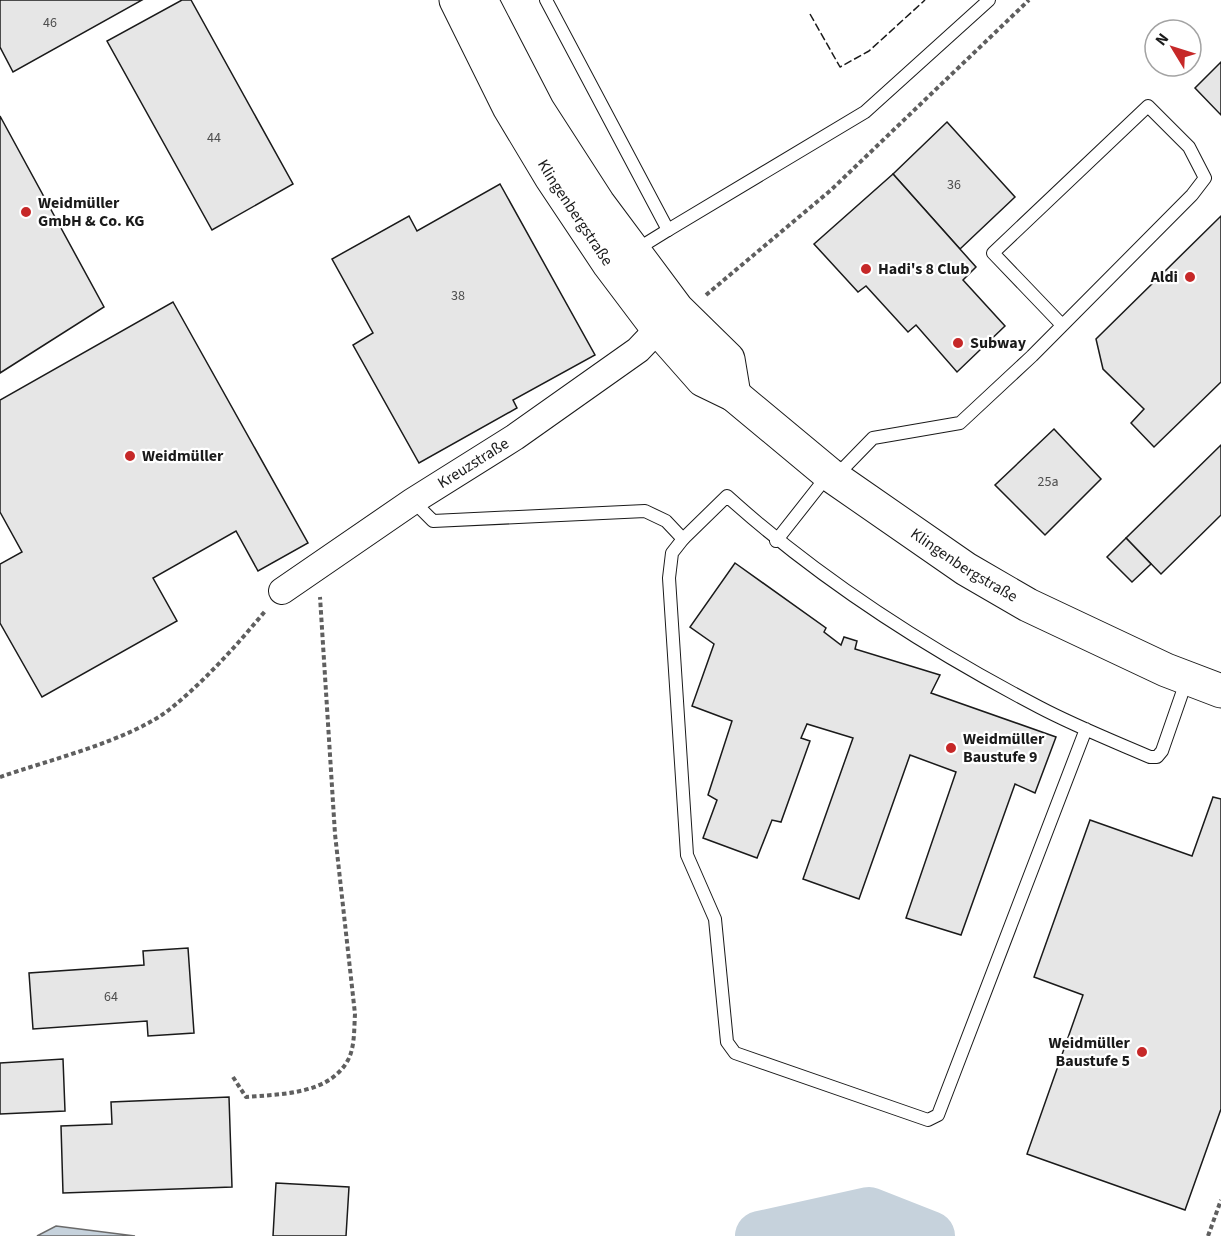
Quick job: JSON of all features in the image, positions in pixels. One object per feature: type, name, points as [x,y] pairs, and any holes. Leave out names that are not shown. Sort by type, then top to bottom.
[{"type":"main road","name":"Klingenbergstraße","points":[[456,0],[510,108],[551,177],[622,258],[728,359],[734,395]]},
{"type":"main road","name":"Klingenbergstraße","points":[[481,0],[538,110],[598,203],[622,258],[658,329],[704,380],[734,395],[831,476],[966,569],[1028,605],[1221,692]]},
{"type":"street","name":"Kreuzstraße","points":[[282,591],[414,501],[515,437],[638,350],[658,329]]},
{"type":"lane","points":[[546,0],[668,230]]},
{"type":"lane","points":[[622,258],[865,112],[989,0]]},
{"type":"lane","points":[[776,541],[831,476],[873,438],[960,423],[1062,325],[1192,195],[1205,178],[1189,147],[1148,106],[993,253],[1062,325]]},
{"type":"lane","points":[[1086,729],[938,1115],[928,1120],[735,1053],[727,1042],[715,919],[687,855],[669,578],[672,554],[683,538],[727,496],[776,541],[911,634],[1040,708],[1150,757],[1157,757],[1162,751],[1188,678]]},
{"type":"lane","points":[[414,501],[433,522],[645,510],[666,521],[683,538]]},
{"type":"path","points":[[698,302],[831,190],[1029,0]]},
{"type":"path","points":[[233,1077],[246,1097],[290,1094],[314,1088],[334,1075],[348,1060],[353,1040],[355,1014],[335,834],[319,599],[339,552]]},
{"type":"path","points":[[0,777],[132,731],[169,710],[227,656],[282,591]]},
{"type":"path","points":[[1208,1236],[1221,1200]]},
{"type":"shaded area","points":[[56,1226],[135,1236],[37,1236]]},
{"type":"building","points":[[0,0],[142,0],[13,72],[0,47]]},
{"type":"building","points":[[182,0],[191,0],[293,184],[212,230],[107,41]]},
{"type":"building","points":[[1221,62],[1221,115],[1195,88]]},
{"type":"building","name":"Weidmüller GmbH & Co. KG","points":[[0,116],[104,307],[0,373]]},
{"type":"building","points":[[947,122],[1015,197],[960,249],[893,174]]},
{"type":"building","points":[[893,174],[976,267],[963,280],[1005,326],[957,372],[916,325],[908,332],[866,286],[858,292],[814,244]]},
{"type":"building","points":[[500,184],[595,355],[513,400],[517,408],[419,463],[353,345],[373,333],[332,259],[409,216],[417,231]]},
{"type":"building","name":"Aldi","points":[[1221,216],[1221,382],[1154,447],[1131,423],[1144,409],[1103,369],[1096,339]]},
{"type":"building","name":"Weidmüller","points":[[173,302],[308,543],[258,571],[236,531],[153,578],[177,621],[42,697],[0,623],[0,564],[22,552],[0,512],[0,400]]},
{"type":"building","points":[[1054,429],[1101,479],[1045,535],[995,485]]},
{"type":"building","points":[[1221,445],[1221,515],[1161,574],[1126,538]]},
{"type":"building","points":[[1126,538],[1151,564],[1132,582],[1107,557]]},
{"type":"building","name":"Weidmüller Baustufe 9","points":[[735,563],[826,628],[824,632],[841,645],[844,637],[857,641],[855,649],[940,675],[931,693],[1056,737],[1035,793],[1015,784],[961,935],[906,918],[956,772],[910,755],[859,899],[803,879],[853,738],[807,724],[801,738],[810,741],[781,822],[772,820],[757,858],[703,838],[717,800],[708,795],[732,721],[692,706],[714,644],[690,627]]},
{"type":"building","name":"Weidmüller Baustufe 5","points":[[1213,797],[1221,799],[1221,1109],[1185,1210],[1027,1154],[1083,995],[1034,977],[1090,820],[1192,856]]},
{"type":"building","points":[[188,948],[194,1033],[148,1036],[147,1021],[33,1029],[29,973],[144,965],[143,951]]},
{"type":"building","points":[[63,1059],[65,1111],[0,1114],[0,1063]]},
{"type":"building","points":[[229,1097],[232,1187],[63,1193],[61,1126],[112,1124],[111,1102]]},
{"type":"building","points":[[276,1183],[349,1187],[346,1236],[273,1236]]},
{"type":"waterway","points":[[760,1236],[869,1212],[930,1236]]},
{"type":"fence","points":[[810,14],[840,67],[869,51],[925,0]]},
{"type":"place","name":"Weidmüller GmbH & Co. KG","points":[[26,212]]},
{"type":"place","name":"Hadi's 8 Club","points":[[866,269]]},
{"type":"place","name":"Aldi","points":[[1190,277]]},
{"type":"place","name":"Subway","points":[[958,343]]},
{"type":"place","name":"Weidmüller","points":[[130,456]]},
{"type":"place","name":"Weidmüller Baustufe 9","points":[[951,748]]},
{"type":"place","name":"Weidmüller Baustufe 5","points":[[1142,1052]]}]
